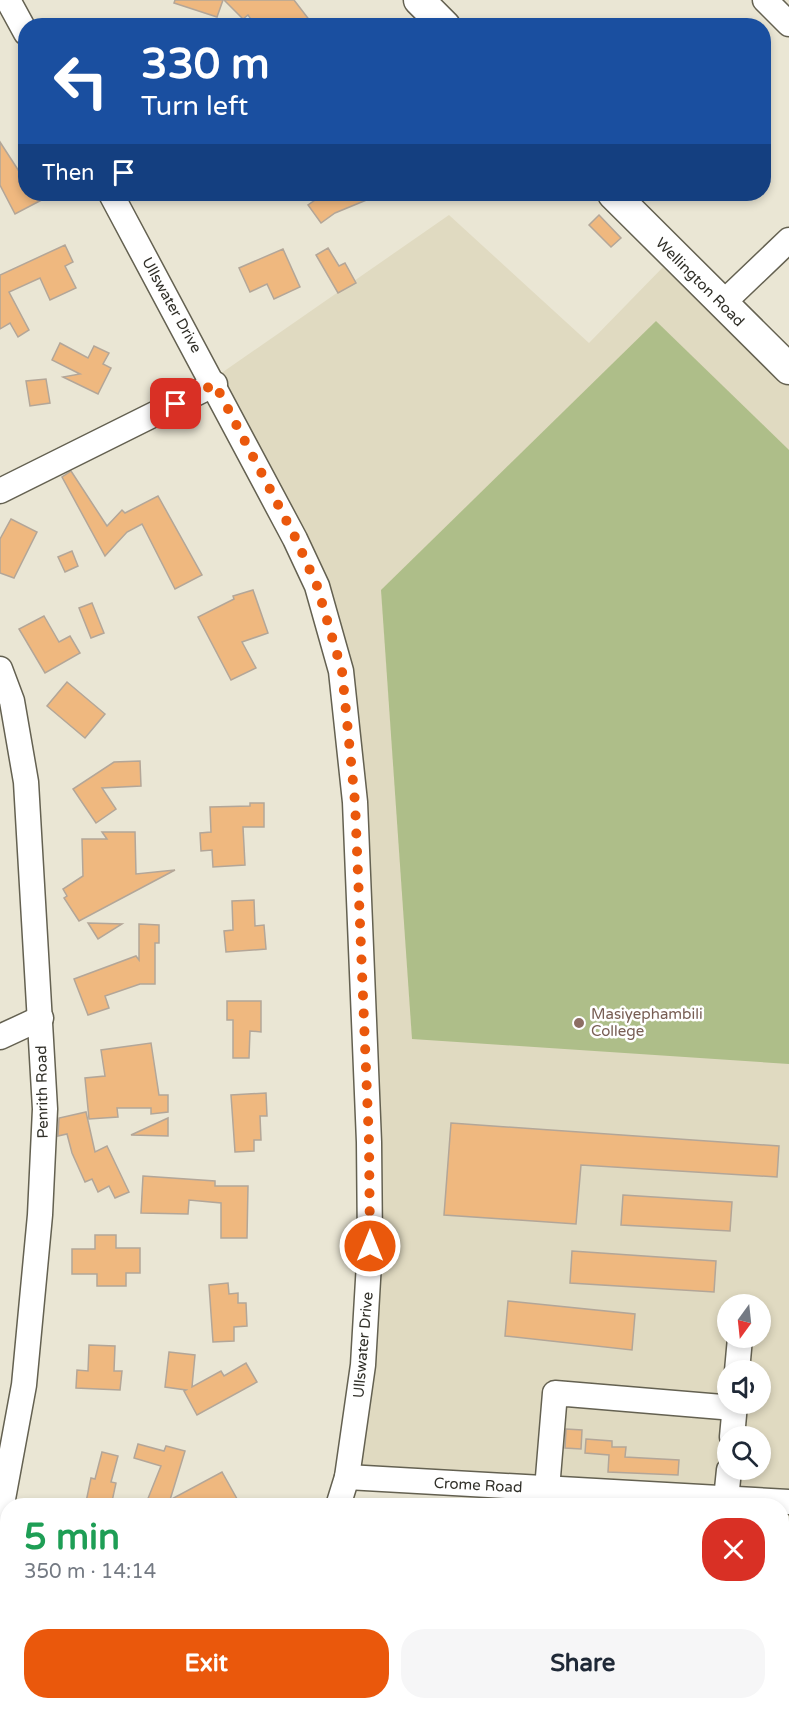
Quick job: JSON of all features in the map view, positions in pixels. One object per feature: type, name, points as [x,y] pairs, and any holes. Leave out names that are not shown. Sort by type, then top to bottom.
[{"type":"main road","points":[[419,0],[437,18]]},
{"type":"main road","name":"Wellington Road","points":[[620,201],[789,369]]},
{"type":"street","points":[[8,0],[18,18]]},
{"type":"street","points":[[765,0],[789,24]]},
{"type":"street","name":"Ullswater Drive","points":[[115,201],[215,384],[296,539],[317,586],[342,671],[355,802],[369,1142],[370,1223],[363,1365],[347,1477],[340,1498]]},
{"type":"street","points":[[722,304],[789,240]]},
{"type":"street","points":[[0,491],[215,384]]},
{"type":"street","name":"Penrith Road","points":[[0,669],[12,701],[26,782],[45,1109],[40,1215],[24,1385],[3,1498]]},
{"type":"street","points":[[0,1037],[41,1018]]},
{"type":"street","points":[[547,1489],[555,1393],[717,1405]]},
{"type":"street","name":"Crome Road","points":[[347,1477],[708,1498]]},
{"type":"street","points":[[726,1498],[728,1480]]},
{"type":"shaded area","name":"Masiyephambili College","points":[[449,215],[589,343],[667,263],[789,384],[789,1498],[353,1473],[369,1366],[351,674],[220,374]]},
{"type":"green space","points":[[656,321],[789,450],[789,1064],[412,1039],[381,590]]},
{"type":"building","points":[[175,0],[223,0],[217,17],[174,3]]},
{"type":"building","points":[[224,0],[294,0],[308,18],[250,18],[248,15],[242,18]]},
{"type":"building","points":[[0,142],[18,170],[18,201],[40,201],[15,214],[0,185]]},
{"type":"building","points":[[314,201],[364,201],[335,213],[321,223],[308,205]]},
{"type":"building","points":[[599,215],[621,238],[611,247],[589,225]]},
{"type":"building","points":[[65,245],[73,262],[65,266],[76,288],[50,300],[40,278],[9,292],[29,330],[18,337],[10,323],[0,329],[0,275]]},
{"type":"building","points":[[328,248],[339,266],[345,263],[356,283],[338,293],[316,255]]},
{"type":"building","points":[[283,249],[300,287],[274,299],[267,284],[250,292],[239,268]]},
{"type":"building","points":[[60,343],[88,358],[94,346],[109,353],[103,364],[111,368],[98,394],[63,377],[80,374],[52,360]]},
{"type":"building","points":[[46,379],[50,403],[30,406],[26,381]]},
{"type":"building","points":[[71,471],[107,526],[122,510],[125,513],[158,496],[202,575],[175,589],[142,524],[127,532],[105,556],[62,477]]},
{"type":"building","points":[[11,519],[37,532],[14,578],[0,573],[0,539]]},
{"type":"building","points":[[72,551],[78,566],[65,572],[58,557]]},
{"type":"building","points":[[253,590],[268,633],[242,642],[256,668],[231,680],[198,617],[234,599],[233,596]]},
{"type":"building","points":[[92,603],[104,633],[91,638],[79,608]]},
{"type":"building","points":[[44,616],[59,642],[70,636],[80,653],[45,673],[19,629]]},
{"type":"building","points":[[67,682],[105,714],[85,738],[47,706]]},
{"type":"building","points":[[140,761],[141,786],[102,788],[116,809],[96,823],[73,789],[114,762]]},
{"type":"building","points":[[250,803],[264,803],[264,827],[243,827],[245,865],[213,867],[212,850],[201,851],[200,833],[211,832],[210,807],[250,806]]},
{"type":"building","points":[[102,832],[135,832],[136,874],[175,870],[79,921],[64,898],[67,896],[63,889],[83,876],[82,839],[107,839]]},
{"type":"building","points":[[254,900],[255,926],[264,925],[266,949],[226,952],[224,931],[233,930],[232,901]]},
{"type":"building","points":[[88,923],[122,924],[98,939]]},
{"type":"building","points":[[139,924],[159,925],[159,943],[155,943],[155,984],[140,984],[105,996],[109,1008],[88,1015],[74,979],[136,956],[139,960]]},
{"type":"building","points":[[227,1001],[261,1001],[261,1032],[250,1031],[249,1058],[233,1058],[233,1020],[227,1020]]},
{"type":"building","points":[[151,1043],[159,1095],[168,1095],[168,1112],[151,1114],[151,1108],[117,1108],[118,1117],[89,1119],[85,1078],[105,1076],[101,1050]]},
{"type":"building","points":[[266,1093],[267,1116],[260,1116],[261,1140],[254,1140],[254,1151],[235,1152],[231,1095]]},
{"type":"building","points":[[86,1112],[95,1152],[107,1146],[129,1192],[115,1198],[109,1186],[98,1192],[92,1179],[85,1182],[72,1153],[67,1134],[58,1136],[59,1118]]},
{"type":"building","points":[[168,1118],[168,1136],[131,1135]]},
{"type":"building","points":[[451,1123],[779,1146],[777,1177],[581,1165],[576,1224],[444,1215]]},
{"type":"building","points":[[143,1176],[215,1181],[215,1186],[248,1186],[247,1238],[221,1238],[221,1203],[189,1200],[188,1214],[141,1213]]},
{"type":"building","points":[[623,1195],[732,1202],[730,1231],[621,1225]]},
{"type":"building","points":[[95,1235],[116,1235],[116,1248],[140,1248],[140,1273],[126,1273],[126,1286],[97,1286],[97,1274],[72,1274],[72,1249],[95,1249]]},
{"type":"building","points":[[572,1251],[716,1261],[714,1292],[570,1283]]},
{"type":"building","points":[[228,1283],[229,1294],[238,1293],[238,1303],[246,1303],[247,1326],[234,1327],[234,1341],[213,1342],[209,1285]]},
{"type":"building","points":[[508,1301],[635,1314],[632,1350],[505,1336]]},
{"type":"building","points":[[89,1345],[115,1346],[114,1371],[122,1371],[120,1390],[76,1388],[77,1370],[88,1371]]},
{"type":"building","points":[[169,1352],[195,1355],[192,1387],[221,1371],[224,1376],[246,1363],[257,1382],[197,1415],[184,1391],[186,1390],[165,1387]]},
{"type":"building","points":[[566,1429],[582,1430],[581,1449],[565,1448]]},
{"type":"building","points":[[586,1439],[612,1441],[612,1447],[626,1447],[625,1457],[679,1460],[678,1475],[608,1472],[609,1455],[585,1453]]},
{"type":"building","points":[[138,1444],[164,1451],[166,1446],[185,1451],[171,1498],[148,1498],[161,1466],[134,1458]]},
{"type":"building","points":[[102,1452],[118,1456],[111,1482],[116,1483],[113,1498],[87,1498],[91,1478],[95,1479]]},
{"type":"building","points":[[222,1472],[237,1498],[174,1498]]},
{"type":"place","name":"Masiyephambili College","points":[[579,1023]]},
{"type":"route","points":[[176,404],[215,384],[296,539],[317,586],[342,671],[355,802],[369,1142],[370,1246]]}]
